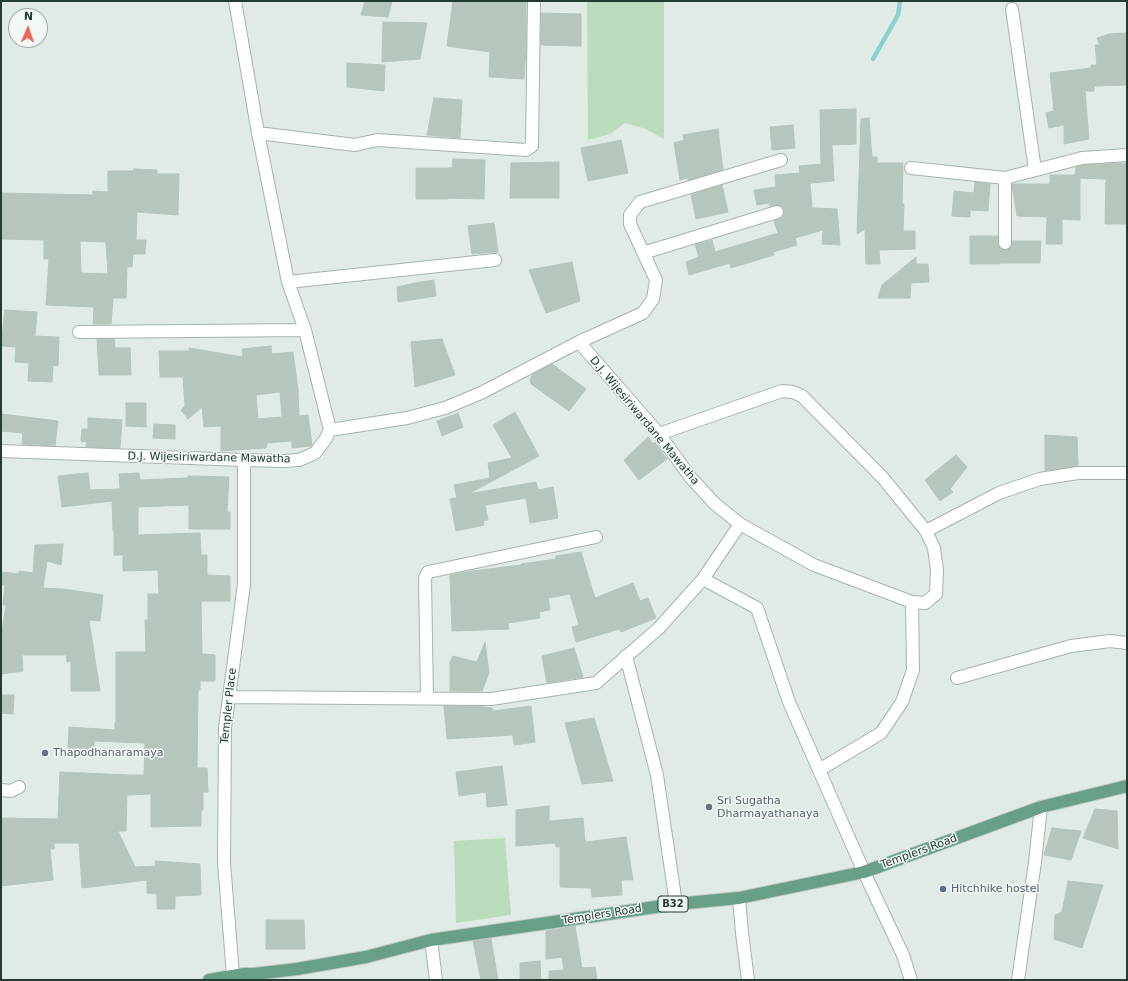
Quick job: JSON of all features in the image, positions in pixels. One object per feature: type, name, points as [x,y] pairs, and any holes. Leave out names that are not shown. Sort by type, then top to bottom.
[{"type":"main road","name":"Templers Road","points":[[209,980],[244,974],[255,977],[366,957],[431,940],[676,904],[739,898],[864,872],[1040,806],[1127,786]]},
{"type":"street","points":[[235,1],[258,133],[288,282],[305,330],[330,430],[407,418],[446,408],[481,393],[579,342],[643,313],[653,299],[656,280],[630,224],[630,215],[640,202],[782,160]]},
{"type":"street","points":[[258,133],[354,145],[377,140],[526,150],[532,146],[534,1]]},
{"type":"street","points":[[1012,9],[1034,170]]},
{"type":"street","points":[[911,168],[1004,178],[1082,158],[1127,155]]},
{"type":"street","points":[[1004,178],[1004,243]]},
{"type":"street","points":[[642,252],[777,212]]},
{"type":"street","points":[[288,282],[495,260]]},
{"type":"street","points":[[79,332],[305,330]]},
{"type":"street","name":"D.J. Wijesiriwardane Mawatha","points":[[579,342],[659,434],[691,478],[715,504],[740,524],[814,565],[912,602]]},
{"type":"street","points":[[659,434],[782,391],[793,392],[802,396],[883,478],[926,531],[934,548],[937,570],[936,594],[925,603],[912,602],[913,670],[902,702],[881,733],[819,770]]},
{"type":"street","name":"D.J. Wijesiriwardane Mawatha","points":[[1,451],[284,461],[299,460],[315,453],[325,440],[330,430]]},
{"type":"street","name":"Templer Place","points":[[233,975],[224,863],[225,728],[244,584],[244,460]]},
{"type":"street","points":[[926,531],[999,493],[1040,479],[1078,473],[1127,473]]},
{"type":"street","points":[[230,697],[492,699],[596,683],[659,628],[703,579],[740,524]]},
{"type":"street","points":[[427,698],[425,578],[428,572],[596,537]]},
{"type":"street","points":[[703,579],[757,608],[789,702],[864,872],[903,955],[911,980]]},
{"type":"street","points":[[957,678],[1070,646],[1110,641],[1127,643]]},
{"type":"street","points":[[626,656],[657,775],[676,904]]},
{"type":"street","points":[[1,790],[11,791],[19,787]]},
{"type":"street","points":[[1018,980],[1035,862],[1040,806]]},
{"type":"street","points":[[739,898],[748,980]]},
{"type":"street","points":[[431,940],[436,980]]},
{"type":"green space","points":[[587,1],[664,1],[664,139],[646,129],[625,123],[610,134],[588,140]]},
{"type":"green space","points":[[505,838],[511,915],[456,923],[454,841]]},
{"type":"building","points":[[365,1],[392,1],[388,17],[361,15]]},
{"type":"building","points":[[453,1],[526,1],[524,79],[489,77],[490,52],[447,46]]},
{"type":"building","points":[[541,13],[581,14],[581,46],[541,45]]},
{"type":"building","points":[[383,22],[427,23],[420,59],[382,62]]},
{"type":"building","points":[[1127,33],[1127,85],[1094,86],[1094,91],[1085,91],[1089,139],[1064,144],[1064,125],[1049,128],[1046,113],[1054,111],[1050,73],[1091,68],[1091,65],[1097,65],[1095,45],[1100,45],[1097,38],[1109,34]]},
{"type":"building","points":[[347,63],[385,65],[384,91],[347,87]]},
{"type":"building","points":[[434,98],[462,100],[460,138],[427,135]]},
{"type":"building","points":[[856,109],[856,144],[832,145],[834,181],[810,183],[812,208],[837,209],[840,245],[822,244],[823,230],[795,238],[797,245],[773,252],[774,255],[731,268],[730,263],[689,275],[686,262],[699,257],[695,245],[712,240],[715,252],[778,233],[774,221],[783,217],[784,209],[782,206],[778,205],[770,206],[769,203],[757,205],[754,190],[776,187],[775,175],[800,173],[799,166],[821,164],[820,110]]},
{"type":"building","points":[[869,118],[872,157],[877,157],[877,163],[903,163],[903,231],[915,231],[915,249],[879,250],[880,264],[866,264],[865,229],[857,234],[861,119]]},
{"type":"building","points":[[793,125],[795,148],[772,150],[770,127]]},
{"type":"building","points":[[718,129],[723,170],[688,180],[687,178],[680,180],[674,143],[684,140],[683,135]]},
{"type":"building","points":[[621,140],[628,173],[588,181],[581,148]]},
{"type":"building","points":[[453,159],[485,160],[484,199],[416,199],[416,168],[452,168]]},
{"type":"building","points":[[559,162],[559,198],[510,198],[511,163]]},
{"type":"building","points":[[1127,163],[1127,224],[1105,224],[1106,179],[1080,178],[1080,220],[1062,219],[1062,244],[1046,244],[1047,217],[1017,216],[1012,184],[1050,184],[1050,175],[1075,175],[1076,167],[1083,165]]},
{"type":"building","points":[[134,169],[157,170],[157,174],[179,174],[178,215],[137,212],[136,240],[146,240],[145,254],[133,254],[132,267],[127,267],[126,298],[113,298],[111,324],[93,324],[94,307],[46,305],[49,259],[44,259],[44,240],[1,239],[1,193],[93,195],[93,191],[108,192],[108,171],[134,171]],"holes":[[[80,241],[106,242],[108,274],[81,273]]]},
{"type":"building","points":[[975,182],[990,184],[988,211],[970,210],[970,217],[952,216],[954,191],[974,193]]},
{"type":"building","points":[[722,185],[728,212],[696,219],[691,195]]},
{"type":"building","points":[[494,223],[498,252],[472,254],[468,226]]},
{"type":"building","points":[[970,236],[998,236],[998,246],[1005,250],[1008,250],[1011,247],[1012,241],[1041,241],[1040,263],[970,264]]},
{"type":"building","points":[[916,257],[916,264],[928,264],[929,282],[911,283],[910,298],[878,298],[882,285]]},
{"type":"building","points":[[572,262],[580,301],[546,313],[529,270]]},
{"type":"building","points":[[434,280],[436,296],[398,302],[397,287]]},
{"type":"building","points":[[5,310],[37,312],[35,336],[59,337],[58,366],[53,365],[52,382],[28,381],[29,363],[15,362],[16,347],[1,346]]},
{"type":"building","points":[[97,339],[114,339],[115,348],[130,348],[131,375],[99,375]]},
{"type":"building","points":[[442,339],[455,375],[415,387],[411,342]]},
{"type":"building","points":[[271,346],[272,354],[293,352],[298,390],[299,416],[308,415],[311,446],[292,448],[292,441],[267,443],[266,448],[221,451],[221,426],[204,427],[202,407],[188,419],[181,410],[185,406],[183,377],[160,377],[159,351],[189,351],[189,348],[243,357],[242,349]],"holes":[[[280,392],[282,417],[258,419],[256,395]]]},
{"type":"building","points":[[552,364],[586,389],[569,411],[531,384],[530,379],[533,374]]},
{"type":"building","points":[[126,403],[146,403],[146,427],[126,426]]},
{"type":"building","points":[[515,412],[539,456],[468,494],[536,482],[538,490],[553,487],[558,518],[530,523],[526,498],[485,505],[488,520],[483,521],[484,525],[456,531],[450,499],[457,498],[454,485],[490,478],[488,463],[512,458],[493,425]]},
{"type":"building","points":[[458,413],[463,427],[442,436],[437,421]]},
{"type":"building","points":[[1,414],[58,421],[55,446],[22,444],[23,433],[1,431]]},
{"type":"building","points":[[88,418],[122,420],[120,448],[86,447],[87,442],[81,441],[82,429],[88,429]]},
{"type":"building","points":[[154,424],[175,425],[175,439],[153,438]]},
{"type":"building","points":[[1045,435],[1077,437],[1078,466],[1045,471]]},
{"type":"building","points":[[648,437],[653,444],[655,442],[667,459],[639,480],[624,460]]},
{"type":"building","points":[[956,455],[967,467],[950,489],[953,492],[940,501],[925,480]]},
{"type":"building","points":[[88,473],[90,490],[120,489],[119,474],[139,473],[140,480],[188,478],[188,476],[229,477],[227,512],[230,512],[230,529],[189,529],[189,505],[138,507],[138,535],[200,533],[201,555],[207,555],[207,575],[230,576],[230,601],[201,601],[202,654],[215,655],[215,681],[200,681],[200,690],[198,690],[197,768],[207,768],[208,792],[203,792],[201,826],[151,827],[151,794],[127,795],[126,831],[118,831],[135,867],[156,866],[155,861],[200,864],[201,895],[175,896],[175,909],[157,909],[157,894],[147,893],[147,880],[82,888],[79,843],[54,843],[54,849],[50,849],[53,880],[1,886],[1,818],[58,819],[60,772],[144,775],[145,743],[94,741],[94,750],[68,748],[69,727],[115,730],[116,652],[146,652],[145,620],[148,620],[148,594],[159,594],[158,570],[123,571],[123,555],[114,555],[112,501],[62,507],[58,476]]},
{"type":"building","points":[[63,544],[61,565],[47,561],[43,588],[64,589],[103,595],[100,621],[89,620],[100,691],[71,691],[71,661],[67,662],[66,655],[22,655],[23,671],[1,674],[1,631],[6,605],[3,605],[5,585],[1,585],[1,572],[19,574],[19,571],[33,573],[35,545]]},
{"type":"building","points":[[581,552],[595,598],[633,583],[640,601],[648,598],[656,618],[621,632],[619,629],[576,642],[572,627],[579,625],[570,594],[548,598],[550,610],[539,612],[540,618],[508,623],[509,629],[452,631],[450,575],[556,559],[556,556]]},
{"type":"building","points":[[485,642],[489,673],[482,691],[450,691],[450,662],[453,656],[477,662]]},
{"type":"building","points":[[574,648],[583,677],[547,683],[542,656]]},
{"type":"building","points":[[1,695],[14,695],[13,714],[1,713]]},
{"type":"building","points":[[444,706],[476,706],[492,708],[493,711],[531,706],[535,742],[514,745],[513,735],[447,739]]},
{"type":"building","points":[[594,718],[613,781],[582,784],[565,723]]},
{"type":"building","points":[[502,766],[507,805],[487,807],[486,792],[459,796],[456,772]]},
{"type":"building","points":[[549,806],[549,821],[583,818],[585,842],[626,837],[633,880],[621,880],[622,895],[592,897],[591,888],[560,887],[560,847],[556,847],[556,843],[516,846],[516,810]]},
{"type":"building","points":[[1095,809],[1117,811],[1118,849],[1083,838]]},
{"type":"building","points":[[1052,828],[1081,831],[1071,860],[1044,855]]},
{"type":"building","points":[[1068,881],[1103,885],[1082,948],[1054,939],[1055,915],[1062,912]]},
{"type":"building","points":[[266,920],[304,920],[305,949],[266,949]]},
{"type":"building","points":[[575,926],[582,968],[595,967],[597,980],[549,980],[549,971],[564,970],[562,957],[546,959],[546,931]]},
{"type":"building","points":[[491,939],[498,980],[481,980],[473,941]]},
{"type":"building","points":[[540,961],[541,980],[520,980],[520,963]]},
{"type":"waterway","points":[[873,59],[898,15],[900,1]]},
{"type":"place","name":"Thapodhanaramaya","points":[[45,753]]},
{"type":"place","name":"Sri Sugatha Dharmayathanaya","points":[[709,807]]},
{"type":"place","name":"Hitchhike hostel","points":[[943,889]]}]
